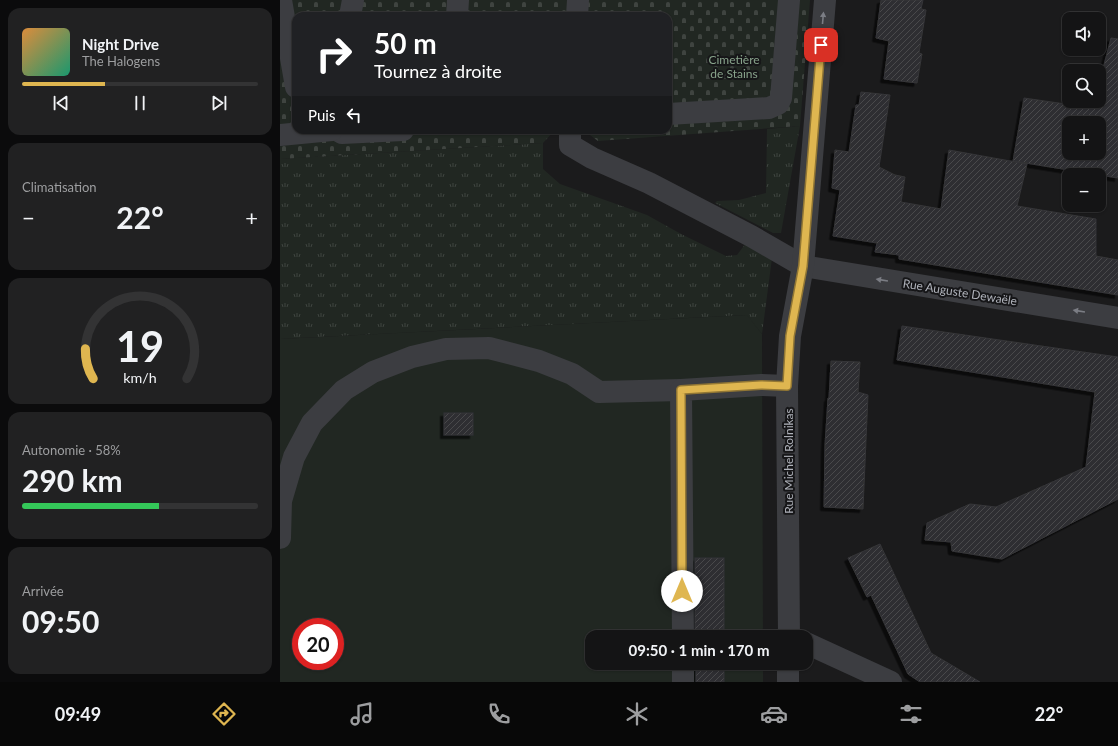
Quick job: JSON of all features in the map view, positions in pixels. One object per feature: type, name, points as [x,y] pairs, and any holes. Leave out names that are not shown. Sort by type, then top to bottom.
[{"type":"street","points":[[281,0],[292,64]]},
{"type":"street","points":[[351,12],[353,0]]},
{"type":"street","points":[[457,12],[458,0]]},
{"type":"street","points":[[577,12],[578,0]]},
{"type":"street","points":[[672,114],[769,108],[778,104],[781,98],[789,0]]},
{"type":"street","name":"Rue Michel Rolnikas","points":[[794,630],[787,386],[790,336],[803,266],[824,0]]},
{"type":"street","points":[[280,135],[292,134]]},
{"type":"street","points":[[570,134],[570,144],[592,158],[649,183],[751,236],[803,266]]},
{"type":"street","name":"Rue Auguste Dewaële","points":[[803,266],[1118,318]]},
{"type":"street","points":[[280,538],[281,501],[294,457],[312,423],[344,390],[373,372],[412,357],[446,349],[489,348],[538,361],[572,374],[600,392],[681,390],[761,385],[787,386]]},
{"type":"street","points":[[681,390],[683,630]]},
{"type":"street","points":[[813,648],[868,676],[891,682]]},
{"type":"street","points":[[683,670],[683,682]]},
{"type":"street","points":[[788,670],[788,682]]},
{"type":"green space","name":"Cimetière de Stains","points":[[280,0],[810,0],[800,126],[598,141],[590,134],[672,134],[672,12],[292,12],[292,134],[551,134],[543,143],[280,159]]},
{"type":"green space","points":[[800,126],[781,233],[773,233],[715,203],[717,201],[739,200],[766,193],[767,129]]},
{"type":"green space","points":[[543,143],[543,169],[560,184],[647,215],[681,234],[726,256],[737,255],[746,243],[772,258],[762,334],[746,315],[280,339],[280,159]]},
{"type":"green space","points":[[747,315],[762,334],[763,630],[585,630],[585,670],[763,670],[763,682],[280,682],[280,339]]},
{"type":"building","points":[[881,0],[923,0],[921,9],[926,10],[919,53],[922,54],[917,83],[884,79],[889,41],[876,38]]},
{"type":"building","points":[[1111,38],[1118,39],[1118,178],[1106,176],[1106,168],[1062,169],[1013,161],[1024,98],[1062,104],[1062,108],[1106,108],[1106,64],[1104,64]]},
{"type":"building","points":[[861,92],[890,95],[879,167],[895,175],[905,177],[901,202],[941,209],[949,150],[1027,164],[1017,206],[1096,219],[1096,256],[1118,260],[1118,295],[899,259],[899,255],[875,252],[877,243],[833,236],[840,190],[832,188],[835,150],[849,152],[856,105],[859,105]]},
{"type":"building","points":[[902,326],[1118,357],[1118,499],[1002,559],[952,551],[951,542],[925,540],[927,523],[970,504],[996,507],[1086,467],[1095,392],[897,360]]},
{"type":"building","points":[[831,361],[860,362],[858,392],[868,395],[863,509],[824,507],[825,445]]},
{"type":"building","points":[[444,413],[473,413],[473,435],[444,435]]},
{"type":"building","points":[[880,544],[931,653],[980,682],[920,682],[908,674],[871,595],[867,597],[848,558]]},
{"type":"building","points":[[695,558],[724,558],[724,630],[695,630]]},
{"type":"building","points":[[696,670],[724,670],[724,682],[696,682]]},
{"type":"route","points":[[682,591],[681,390],[761,385],[787,386],[790,336],[803,266],[821,45]]}]
